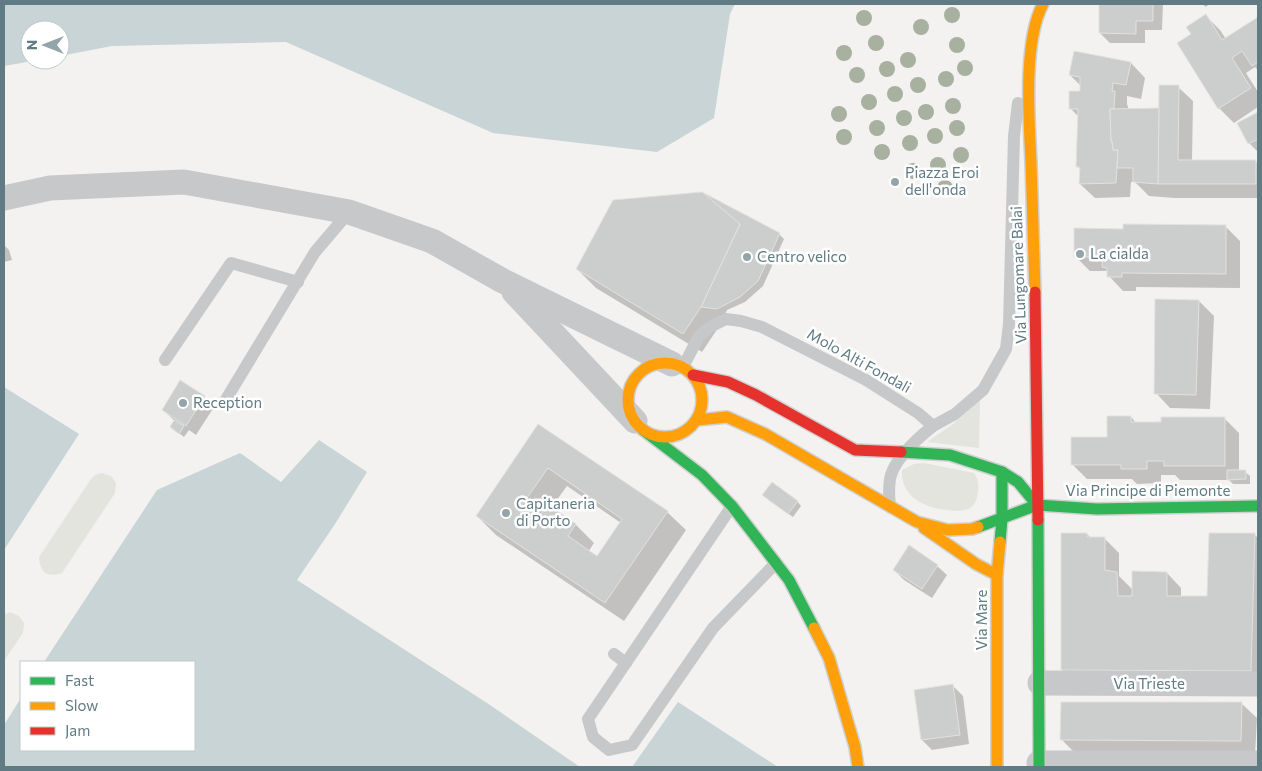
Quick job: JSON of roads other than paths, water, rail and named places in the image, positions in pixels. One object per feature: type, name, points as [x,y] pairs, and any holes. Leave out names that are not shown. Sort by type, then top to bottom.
[{"type":"street","name":"Via Lungomare Balai","points":[[1037,505],[1037,349],[1029,108],[1031,44],[1037,15],[1043,4]]},
{"type":"street","points":[[4,198],[50,188],[184,182],[349,212],[432,240],[504,281],[683,369],[699,386],[702,397],[701,408],[693,428]]},
{"type":"street","points":[[504,281],[639,426],[702,475],[732,506],[789,580],[829,658],[855,747],[858,767]]},
{"type":"street","points":[[997,574],[976,564],[917,522],[765,434],[727,417],[693,428],[679,435],[667,438],[654,436],[639,426],[629,410],[628,398],[631,386],[638,375],[659,363],[728,382],[756,395],[855,450],[950,455],[1002,472],[1018,482],[1037,505],[1040,565],[1039,765],[1174,763],[1253,765]]},
{"type":"street","points":[[697,460],[702,475]]},
{"type":"street","name":"Via Mare","points":[[997,767],[997,574],[1002,519],[1002,472]]},
{"type":"street","points":[[917,522],[948,530],[972,529],[1037,505]]},
{"type":"street","name":"Via Principe di Piemonte","points":[[1037,505],[1097,508],[1258,506]]},
{"type":"street","name":"Via Trieste","points":[[1040,683],[1258,684]]},
{"type":"lane","name":"Via Lungomare Balai","points":[[933,426],[955,414],[983,390],[1006,349],[1009,324],[1014,136],[1019,90],[1031,44]]},
{"type":"lane","points":[[225,402],[315,252],[349,212]]},
{"type":"lane","points":[[165,360],[231,263],[298,282]]},
{"type":"lane","name":"Molo Alti Fondali","points":[[683,369],[699,336],[710,327],[726,319],[741,321],[762,327],[866,380],[918,413],[933,426]]},
{"type":"lane","points":[[890,507],[889,490],[891,474],[904,453],[917,438],[933,426]]},
{"type":"lane","points":[[732,506],[588,719],[593,737],[609,750],[632,745],[713,628],[776,563]]},
{"type":"lane","points":[[614,654],[626,663]]},
{"type":"place","name":"Piazza Eroi dell'onda","points":[[895,182]]},
{"type":"place","name":"La cialda","points":[[1080,254]]},
{"type":"place","name":"Centro velico","points":[[747,257]]},
{"type":"place","name":"Reception","points":[[183,403]]},
{"type":"place","name":"Capitaneria di Porto","points":[[506,513]]}]
